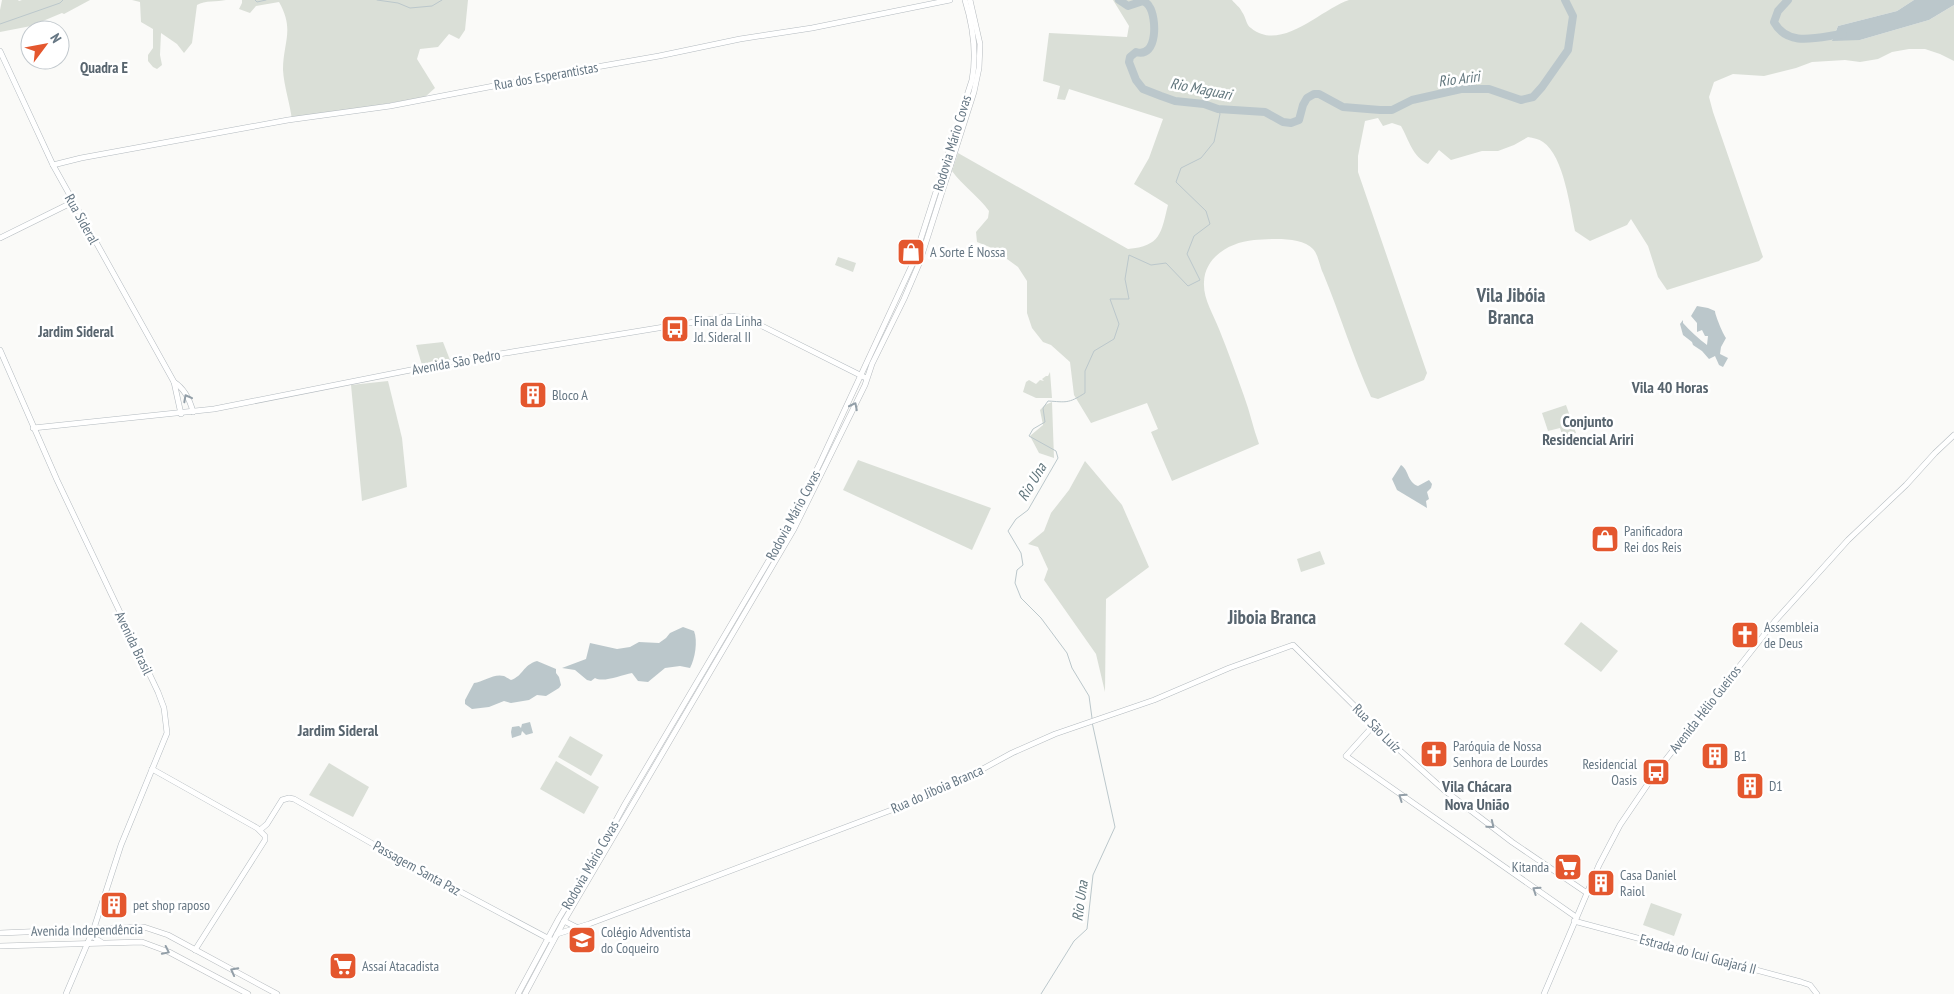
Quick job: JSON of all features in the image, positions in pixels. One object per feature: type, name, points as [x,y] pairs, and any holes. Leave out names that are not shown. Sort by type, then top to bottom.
[{"type":"main road","name":"Rua dos Esperantistas","points":[[53,165],[81,158],[288,120],[390,106],[654,57],[738,39],[812,28],[950,0]]},
{"type":"main road","name":"Rodovia Mário Covas","points":[[526,994],[554,933],[768,568],[919,264],[974,68],[974,44],[965,0]]},
{"type":"main road","name":"Rodovia Mário Covas","points":[[947,169],[974,92],[979,68],[979,33],[970,0]]},
{"type":"main road","name":"Rua Sideral","points":[[0,52],[53,165],[174,382],[181,414]]},
{"type":"main road","points":[[0,238],[73,202]]},
{"type":"main road","name":"Avenida São Pedro","points":[[33,428],[181,414],[451,362],[731,316],[752,321],[864,377]]},
{"type":"main road","name":"Avenida Brasil","points":[[0,350],[33,428],[164,708],[167,733],[121,845],[94,928],[66,994]]},
{"type":"main road","name":"Rua Sideral","points":[[174,382],[185,393],[193,412]]},
{"type":"main road","name":"Avenida Hélio Gueiros","points":[[1544,994],[1587,892],[1620,825],[1640,795],[1755,644],[1848,540],[1954,435]]},
{"type":"main road","name":"Rua São Luíz","points":[[1293,645],[1414,764],[1444,790],[1535,858],[1587,892]]},
{"type":"main road","name":"Rua do Jiboia Branca","points":[[554,933],[579,928],[910,803],[1055,734],[1154,700],[1238,664],[1293,645]]},
{"type":"main road","points":[[1374,725],[1346,756],[1575,920]]},
{"type":"main road","points":[[152,769],[260,830],[266,838],[195,950]]},
{"type":"main road","name":"Passagem Santa Paz","points":[[260,830],[267,824],[282,800],[291,798],[401,860],[551,940]]},
{"type":"main road","points":[[562,920],[579,928]]},
{"type":"main road","name":"Estrada do Icui Guajará II","points":[[1575,920],[1801,982],[1810,985],[1817,994]]},
{"type":"main road","name":"Avenida Independência","points":[[0,933],[144,927],[168,935],[278,994]]},
{"type":"main road","points":[[102,928],[97,930],[94,935],[96,939],[102,942]]},
{"type":"main road","points":[[80,929],[84,937],[80,943]]},
{"type":"main road","name":"Rodovia Mário Covas","points":[[518,994],[551,940]]},
{"type":"main road","name":"Avenida Independência","points":[[0,946],[133,941],[149,943],[248,994]]},
{"type":"shaded area","points":[[2,0],[90,0],[64,14],[62,13],[45,20],[20,20],[20,28],[0,32]]},
{"type":"shaded area","points":[[132,0],[226,0],[197,5],[192,43],[184,53],[177,44],[161,33],[160,55],[162,65],[157,69],[148,61],[148,55],[153,48],[153,29],[141,22],[140,2]]},
{"type":"shaded area","points":[[242,0],[468,0],[465,30],[459,39],[449,34],[438,47],[420,49],[417,59],[435,88],[425,97],[292,120],[283,70],[287,36],[284,12],[279,2],[256,6],[250,13],[239,9]]},
{"type":"shaded area","points":[[1113,0],[1232,0],[1241,10],[1249,27],[1263,34],[1275,35],[1301,27],[1349,0],[1914,0],[1897,11],[1838,26],[1832,40],[1860,40],[1929,20],[1954,5],[1954,61],[1925,49],[1909,49],[1892,52],[1878,59],[1860,62],[1845,60],[1812,62],[1764,76],[1733,74],[1714,82],[1709,97],[1713,112],[1763,257],[1759,261],[1667,290],[1658,277],[1648,246],[1631,219],[1627,225],[1590,241],[1575,231],[1561,170],[1550,149],[1541,141],[1528,137],[1498,151],[1482,151],[1451,160],[1439,150],[1428,164],[1418,157],[1401,126],[1392,123],[1383,126],[1378,118],[1365,121],[1358,156],[1358,172],[1427,373],[1424,380],[1378,399],[1371,397],[1358,367],[1318,257],[1315,251],[1308,245],[1293,240],[1268,239],[1245,241],[1228,247],[1214,258],[1209,265],[1205,273],[1204,288],[1246,402],[1259,444],[1172,481],[1151,432],[1158,429],[1147,403],[1091,423],[1074,395],[1070,362],[1051,345],[1043,342],[1032,328],[1027,313],[1027,281],[1018,267],[992,248],[977,242],[976,232],[988,218],[989,211],[952,171],[958,153],[1128,249],[1147,245],[1158,236],[1168,205],[1134,184],[1149,158],[1163,119],[1069,89],[1065,100],[1057,99],[1060,86],[1043,81],[1049,33],[1127,37],[1129,26]]},
{"type":"shaded area","points":[[1914,0],[1954,0],[1954,5],[1929,20],[1860,40],[1832,41],[1838,26],[1897,11]]},
{"type":"shaded area","points":[[838,257],[856,263],[853,272],[835,265]]},
{"type":"shaded area","points":[[1697,306],[1715,311],[1726,338],[1721,347],[1720,354],[1728,358],[1723,367],[1719,365],[1715,356],[1709,359],[1683,335],[1680,324],[1683,320],[1683,323],[1707,345],[1708,336],[1705,336],[1702,330],[1697,332],[1697,323],[1691,316]]},
{"type":"shaded area","points":[[443,342],[450,360],[422,365],[416,345]]},
{"type":"shaded area","points":[[1050,372],[1052,398],[1036,398],[1023,392],[1026,382],[1029,380],[1036,384],[1040,380],[1044,381],[1042,379],[1048,376]]},
{"type":"shaded area","points":[[388,381],[402,438],[407,487],[362,501],[351,385]]},
{"type":"shaded area","points":[[1052,402],[1054,458],[1039,453],[1030,436],[1043,425],[1040,410]]},
{"type":"shaded area","points":[[1566,405],[1576,433],[1563,437],[1560,428],[1548,431],[1542,413]]},
{"type":"shaded area","points":[[858,460],[991,508],[972,550],[843,490]]},
{"type":"shaded area","points":[[1085,461],[1122,505],[1149,567],[1106,599],[1105,692],[1096,654],[1044,580],[1048,569],[1038,547],[1028,544],[1044,531],[1051,513],[1069,490]]},
{"type":"shaded area","points":[[1401,465],[1414,484],[1418,486],[1429,480],[1432,484],[1427,492],[1429,499],[1426,501],[1427,508],[1397,490],[1392,479]]},
{"type":"shaded area","points":[[1320,551],[1325,564],[1301,572],[1297,559]]},
{"type":"shaded area","points":[[1581,622],[1618,651],[1601,672],[1564,644]]},
{"type":"shaded area","points":[[683,627],[694,631],[696,640],[690,668],[680,666],[665,668],[648,682],[638,681],[632,673],[603,680],[595,678],[591,681],[575,670],[562,668],[586,659],[590,643],[617,649],[630,647],[639,642],[659,643],[670,633]]},
{"type":"shaded area","points":[[537,661],[556,669],[561,685],[559,688],[546,696],[537,695],[529,700],[511,703],[504,701],[489,707],[472,709],[465,704],[465,700],[474,683],[500,675],[511,680]]},
{"type":"shaded area","points":[[530,722],[533,733],[526,735],[522,731],[521,735],[512,738],[512,727],[519,726],[521,728],[522,724]]},
{"type":"shaded area","points":[[570,736],[603,755],[591,776],[558,757]]},
{"type":"shaded area","points":[[556,761],[599,787],[584,814],[540,789]]},
{"type":"shaded area","points":[[329,763],[369,787],[353,817],[309,795]]},
{"type":"shaded area","points":[[1651,903],[1682,914],[1674,936],[1643,925]]},
{"type":"waterway","name":"Rio Maguari","points":[[0,24],[60,3],[63,0]]},
{"type":"waterway","name":"Rio Maguari","points":[[255,0],[257,2],[266,0]]},
{"type":"waterway","name":"Rio Maguari","points":[[377,0],[398,3],[410,8],[432,6],[442,0]]},
{"type":"waterway","name":"Rio Maguari","points":[[1119,0],[1128,6],[1143,1],[1149,5],[1152,11],[1154,27],[1152,43],[1143,52],[1136,52],[1130,57],[1129,62],[1136,80],[1143,89],[1175,101],[1204,104],[1218,109],[1265,112],[1283,122],[1291,123],[1299,120],[1307,98],[1314,94],[1319,94],[1343,107],[1380,110],[1392,110],[1412,100],[1461,89],[1489,89],[1521,100],[1533,97],[1568,50],[1573,16],[1565,0]]},
{"type":"waterway","name":"Rio Ariri","points":[[1788,0],[1778,11],[1774,22],[1787,35],[1804,39],[1843,34]]},
{"type":"waterway","name":"Rio Una","points":[[1092,718],[1089,696],[1072,668],[1067,653],[1041,618],[1021,598],[1015,583],[1017,570],[1023,565],[1021,553],[1008,531],[1016,519],[1028,510],[1058,458],[1056,451],[1029,436],[1033,429],[1045,422],[1043,408],[1048,401],[1067,402],[1085,393],[1085,371],[1094,351],[1114,339],[1119,324],[1110,299],[1129,299],[1125,279],[1129,255],[1151,265],[1166,263],[1188,286],[1200,280],[1187,254],[1194,236],[1210,224],[1206,211],[1176,182],[1181,168],[1201,158],[1214,142],[1220,114],[1218,109]]},
{"type":"waterway","name":"Rio Una","points":[[1041,994],[1074,941],[1087,929],[1093,875],[1115,827],[1092,722]]},
{"type":"place","name":"A Sorte É Nossa","points":[[911,252]]},
{"type":"place","name":"Final da Linha Jd. Sideral II","points":[[675,329]]},
{"type":"place","name":"Bloco A","points":[[533,395]]},
{"type":"place","name":"Panificadora Rei dos Reis","points":[[1605,539]]},
{"type":"place","name":"Assembleia de Deus","points":[[1745,635]]},
{"type":"place","name":"Paróquia de Nossa Senhora de Lourdes","points":[[1434,754]]},
{"type":"place","name":"B1","points":[[1715,756]]},
{"type":"place","name":"Residencial Oasis","points":[[1656,772]]},
{"type":"place","name":"D1","points":[[1750,786]]},
{"type":"place","name":"Kitanda","points":[[1568,867]]},
{"type":"place","name":"Casa Daniel Raiol","points":[[1601,883]]},
{"type":"place","name":"pet shop raposo","points":[[114,905]]},
{"type":"place","name":"Colégio Adventista do Coqueiro","points":[[582,940]]},
{"type":"place","name":"Assaí Atacadista","points":[[343,966]]},
{"type":"district","name":"Quadra E","points":[[104,68]]},
{"type":"district","name":"Vila Jibóia Branca","points":[[1511,306]]},
{"type":"district","name":"Jardim Sideral","points":[[76,332]]},
{"type":"district","name":"Vila 40 Horas","points":[[1670,387]]},
{"type":"district","name":"Conjunto Residencial Ariri","points":[[1588,430]]},
{"type":"district","name":"Jiboia Branca","points":[[1272,617]]},
{"type":"district","name":"Jardim Sideral","points":[[338,730]]},
{"type":"district","name":"Vila Chácara Nova União","points":[[1477,795]]}]
